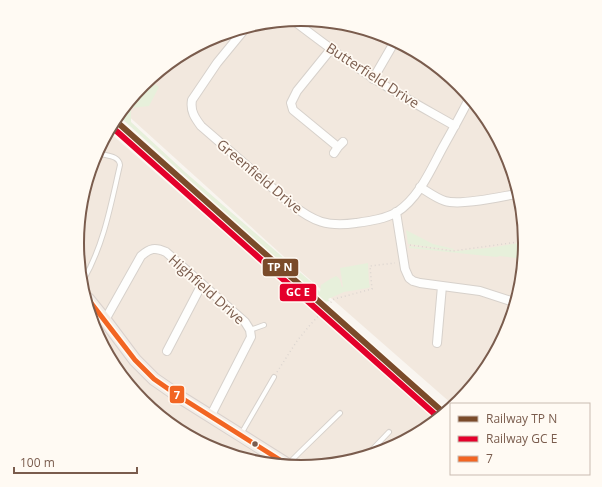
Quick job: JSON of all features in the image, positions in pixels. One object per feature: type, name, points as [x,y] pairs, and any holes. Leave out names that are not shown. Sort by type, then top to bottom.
[{"type":"main road","points":[[92,304],[131,354],[146,371],[163,386],[279,460]]},
{"type":"street","name":"Butterfield Drive","points":[[302,26],[373,79],[455,126]]},
{"type":"street","name":"Greenfield Drive","points":[[240,35],[217,63],[192,100],[191,106],[194,116],[201,126],[291,204],[305,215],[331,224],[347,224],[379,219],[396,212],[410,201],[420,187],[468,103]]},
{"type":"street","points":[[373,79],[392,46]]},
{"type":"street","points":[[331,49],[297,91],[291,103],[293,110],[338,147]]},
{"type":"street","points":[[420,187],[451,202],[470,201],[513,195]]},
{"type":"street","points":[[396,212],[404,262],[407,274],[413,281],[480,291],[511,301]]},
{"type":"street","name":"Highfield Drive","points":[[105,320],[141,256],[146,252],[156,249],[166,252],[245,322],[250,330],[251,336],[210,417]]},
{"type":"street","points":[[167,351],[202,284]]},
{"type":"street","points":[[437,343],[442,286]]},
{"type":"lane","points":[[86,276],[96,255],[105,229],[120,163],[117,159],[103,154]]},
{"type":"lane","points":[[250,330],[264,325]]},
{"type":"lane","points":[[240,436],[274,377]]},
{"type":"lane","points":[[291,461],[340,413]]},
{"type":"lane","points":[[374,448],[389,432]]},
{"type":"path","points":[[407,245],[453,250],[518,241]]},
{"type":"path","points":[[274,377],[297,341],[334,299],[372,289],[370,266],[399,263]]},
{"type":"shaded area","points":[[287,26],[315,26],[357,33],[397,48],[433,71],[465,100],[482,123],[496,147],[507,174],[517,215],[518,258],[517,272],[511,300],[496,340],[474,376],[450,402],[291,263],[126,114],[147,90],[180,63],[205,48],[245,33]]},
{"type":"shaded area","points":[[113,135],[433,416],[397,439],[357,454],[315,461],[287,461],[245,454],[205,439],[180,424],[158,407],[128,376],[106,340],[95,313],[85,272],[85,215],[95,174],[100,160]]},
{"type":"green space","points":[[155,84],[159,87],[149,106],[131,108],[131,122],[185,172],[317,287],[320,292],[321,285],[336,276],[339,278],[343,287],[340,268],[368,263],[370,287],[344,292],[328,299],[330,301],[324,302],[122,119],[137,100],[149,88]]},
{"type":"green space","points":[[406,230],[433,244],[454,249],[408,244]]},
{"type":"green space","points":[[518,243],[518,258],[409,248],[409,246],[456,251]]},
{"type":"transit line","points":[[119,124],[440,410]]},
{"type":"transit line","points":[[116,130],[435,414]]},
{"type":"transit line","name":"7","points":[[92,305],[135,360],[154,379],[280,460]]}]
